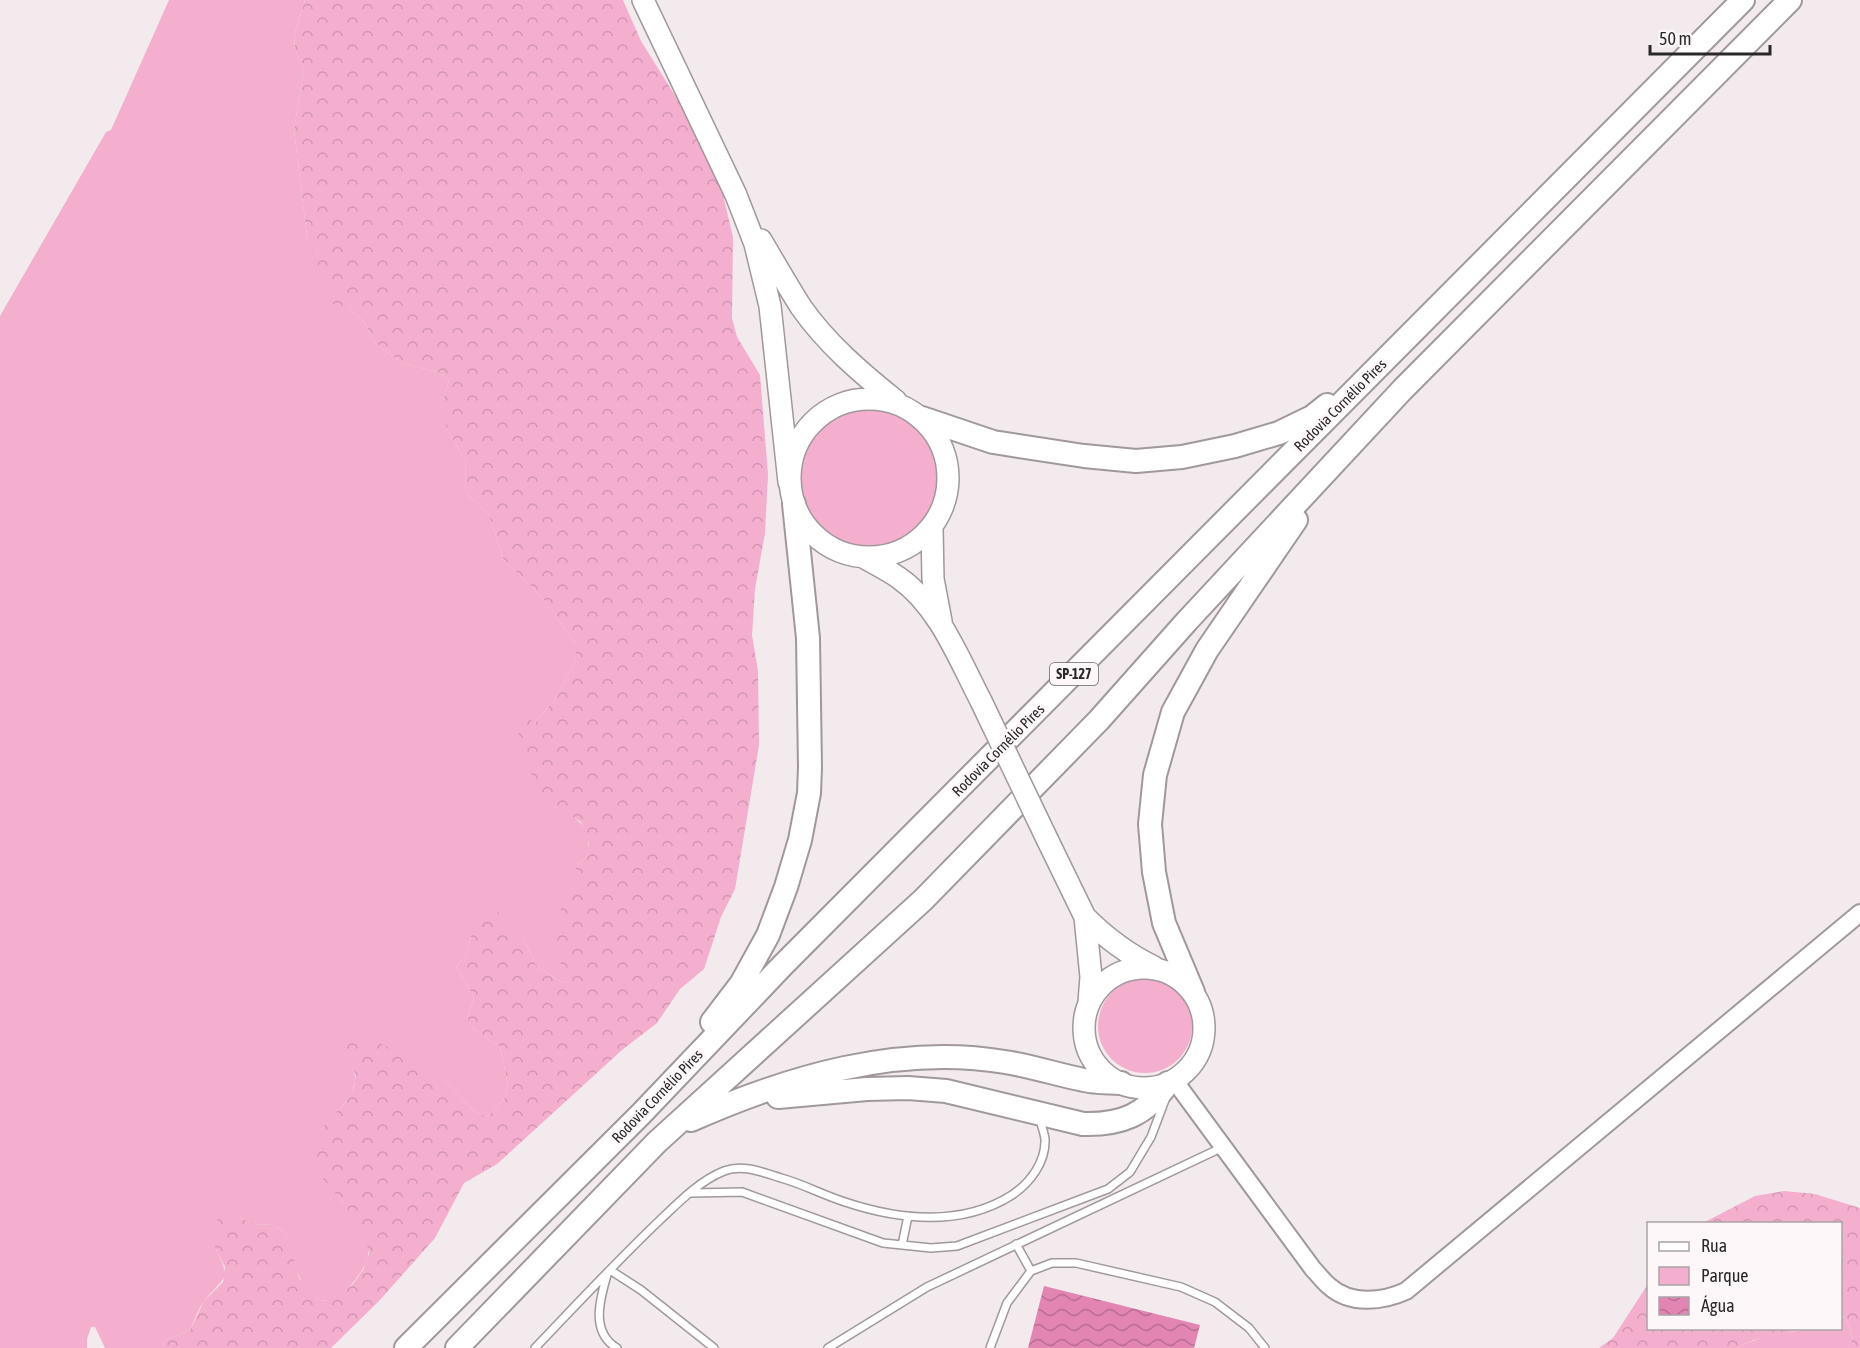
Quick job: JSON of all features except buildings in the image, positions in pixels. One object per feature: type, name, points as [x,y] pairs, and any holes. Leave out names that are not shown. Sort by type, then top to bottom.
[{"type":"highway","name":"Rodovia Cornélio Pires","points":[[406,1348],[641,1114],[783,965],[1152,597],[1743,0]]},
{"type":"highway","points":[[457,1348],[657,1142],[923,900],[1099,720],[1187,621],[1403,389],[1790,0]]},
{"type":"highway","points":[[922,418],[993,442],[1084,456],[1136,461],[1182,457],[1235,446],[1279,433],[1312,417],[1392,353]]},
{"type":"highway","points":[[1193,992],[1164,923],[1154,873],[1150,824],[1155,775],[1173,712],[1207,650],[1344,452]]},
{"type":"highway","points":[[641,1114],[741,984],[768,935],[800,840],[809,793],[810,767],[807,638],[794,504]]},
{"type":"highway","points":[[657,1142],[691,1120],[729,1103],[794,1081],[882,1060],[949,1056],[1004,1062],[1086,1081],[1121,1083]]},
{"type":"highway","points":[[729,1103],[827,1092],[908,1088],[946,1091],[1083,1124],[1112,1123],[1134,1116],[1156,1100],[1171,1082]]},
{"type":"main road","points":[[643,0],[736,195],[755,244],[770,306],[789,482],[794,504],[804,524],[820,541],[840,552],[862,557],[900,578],[917,593],[942,627],[981,701],[1084,917],[1091,977],[1089,1002],[1084,1020],[1085,1040],[1092,1058],[1104,1073],[1121,1083],[1138,1088],[1155,1087],[1171,1082],[1189,1069],[1200,1052],[1205,1031],[1202,1011],[1193,992],[1177,978],[1124,951],[1084,917]]},
{"type":"main road","points":[[736,195],[802,308],[834,346],[864,375],[922,418],[938,437],[947,459],[949,484],[944,507],[932,528],[904,549],[888,555],[862,557]]},
{"type":"main road","points":[[789,482],[792,455],[805,431],[824,412],[849,401],[876,399],[902,405]]},
{"type":"main road","points":[[932,528],[933,579],[942,627]]},
{"type":"main road","points":[[1089,1002],[1101,985],[1118,973],[1137,968],[1158,969]]},
{"type":"street","points":[[1171,1082],[1223,1147],[1312,1269],[1330,1287],[1351,1297],[1362,1299],[1373,1300],[1396,1296],[1406,1291],[1860,913]]},
{"type":"lane","points":[[689,1193],[742,1192],[883,1243],[931,1248],[957,1246],[1108,1189],[1130,1172],[1151,1137],[1171,1082]]},
{"type":"lane","points":[[535,1348],[689,1193],[723,1172],[736,1168],[751,1168],[804,1185],[844,1202],[892,1215],[931,1218],[976,1212],[1002,1201],[1032,1177],[1043,1159],[1045,1139],[1039,1113]]},
{"type":"lane","points":[[828,1348],[927,1287],[1223,1147]]},
{"type":"lane","points":[[1108,1189],[1113,1198]]},
{"type":"lane","points":[[902,1245],[908,1216]]},
{"type":"lane","points":[[1016,1244],[1031,1271]]},
{"type":"lane","points":[[990,1348],[1007,1303],[1031,1271],[1052,1263],[1076,1263],[1181,1287],[1215,1302],[1249,1328],[1265,1348]]},
{"type":"lane","points":[[609,1271],[600,1302],[599,1317],[605,1338],[617,1348]]},
{"type":"lane","points":[[609,1271],[641,1290],[714,1348]]},
{"type":"green space","points":[[169,0],[305,0],[294,36],[295,49],[304,69],[294,129],[307,237],[348,307],[365,323],[375,343],[402,363],[437,372],[449,380],[443,399],[448,431],[465,460],[466,493],[489,515],[503,559],[541,596],[576,644],[576,659],[556,698],[535,723],[553,805],[580,823],[587,835],[589,854],[578,864],[559,961],[572,981],[563,983],[537,967],[523,937],[472,933],[466,955],[456,967],[474,997],[467,1019],[475,1030],[500,1047],[508,1085],[505,1098],[488,1116],[475,1112],[445,1081],[345,1053],[354,1072],[355,1082],[343,1105],[319,1131],[318,1172],[352,1213],[363,1231],[368,1257],[361,1272],[340,1295],[324,1301],[316,1298],[299,1277],[286,1233],[273,1225],[253,1224],[237,1215],[215,1247],[225,1272],[224,1277],[203,1304],[190,1330],[164,1341],[163,1348],[105,1348],[95,1327],[91,1327],[87,1348],[0,1348],[0,316],[106,132],[111,130]]},
{"type":"green space","points":[[305,0],[623,0],[641,41],[684,110],[723,195],[733,237],[732,318],[737,337],[760,375],[768,474],[765,533],[755,589],[752,635],[758,671],[759,745],[735,889],[721,917],[704,969],[680,989],[657,1023],[622,1050],[497,1164],[464,1183],[435,1238],[379,1301],[331,1348],[163,1348],[164,1341],[190,1330],[204,1301],[223,1282],[225,1267],[215,1247],[213,1232],[217,1220],[229,1214],[237,1215],[253,1224],[273,1225],[286,1233],[299,1278],[317,1299],[325,1301],[336,1297],[353,1284],[363,1270],[369,1254],[365,1237],[343,1202],[317,1172],[313,1160],[319,1131],[344,1104],[354,1087],[356,1075],[345,1053],[345,1036],[378,1042],[425,1067],[445,1081],[475,1112],[488,1116],[505,1098],[508,1085],[500,1047],[475,1030],[467,1019],[474,997],[456,967],[466,955],[472,933],[487,916],[498,912],[523,937],[537,967],[563,983],[571,981],[559,961],[554,938],[564,896],[578,864],[589,854],[589,843],[581,822],[553,805],[537,788],[517,739],[522,719],[527,717],[535,723],[556,698],[576,659],[576,644],[541,596],[503,559],[489,515],[466,493],[465,460],[448,431],[443,416],[443,399],[449,380],[437,372],[402,363],[375,343],[365,323],[348,307],[333,304],[307,237],[294,129],[304,69],[295,49],[294,36]]},
{"type":"green space","points":[[869,410],[895,416],[917,430],[931,452],[937,478],[931,504],[917,526],[895,540],[869,546],[843,540],[821,526],[807,504],[801,478],[807,452],[821,430],[843,416]]},
{"type":"green space","points":[[1145,979],[1163,983],[1178,993],[1188,1008],[1192,1026],[1188,1044],[1178,1059],[1163,1069],[1145,1073],[1127,1069],[1112,1059],[1102,1044],[1098,1026],[1102,1008],[1112,993],[1127,983]]},
{"type":"green space","points":[[1784,1191],[1815,1194],[1860,1208],[1860,1348],[1848,1348],[1853,1338],[1842,1314],[1842,1222],[1705,1222],[1755,1196]]},
{"type":"green space","points":[[1647,1286],[1647,1330],[1797,1330],[1754,1340],[1735,1348],[1599,1348],[1613,1338]]},
{"type":"green space","points":[[1842,1314],[1853,1338],[1848,1348],[1735,1348],[1786,1332],[1842,1330]]},
{"type":"water","points":[[1044,1286],[1200,1325],[1194,1348],[1028,1348]]}]
